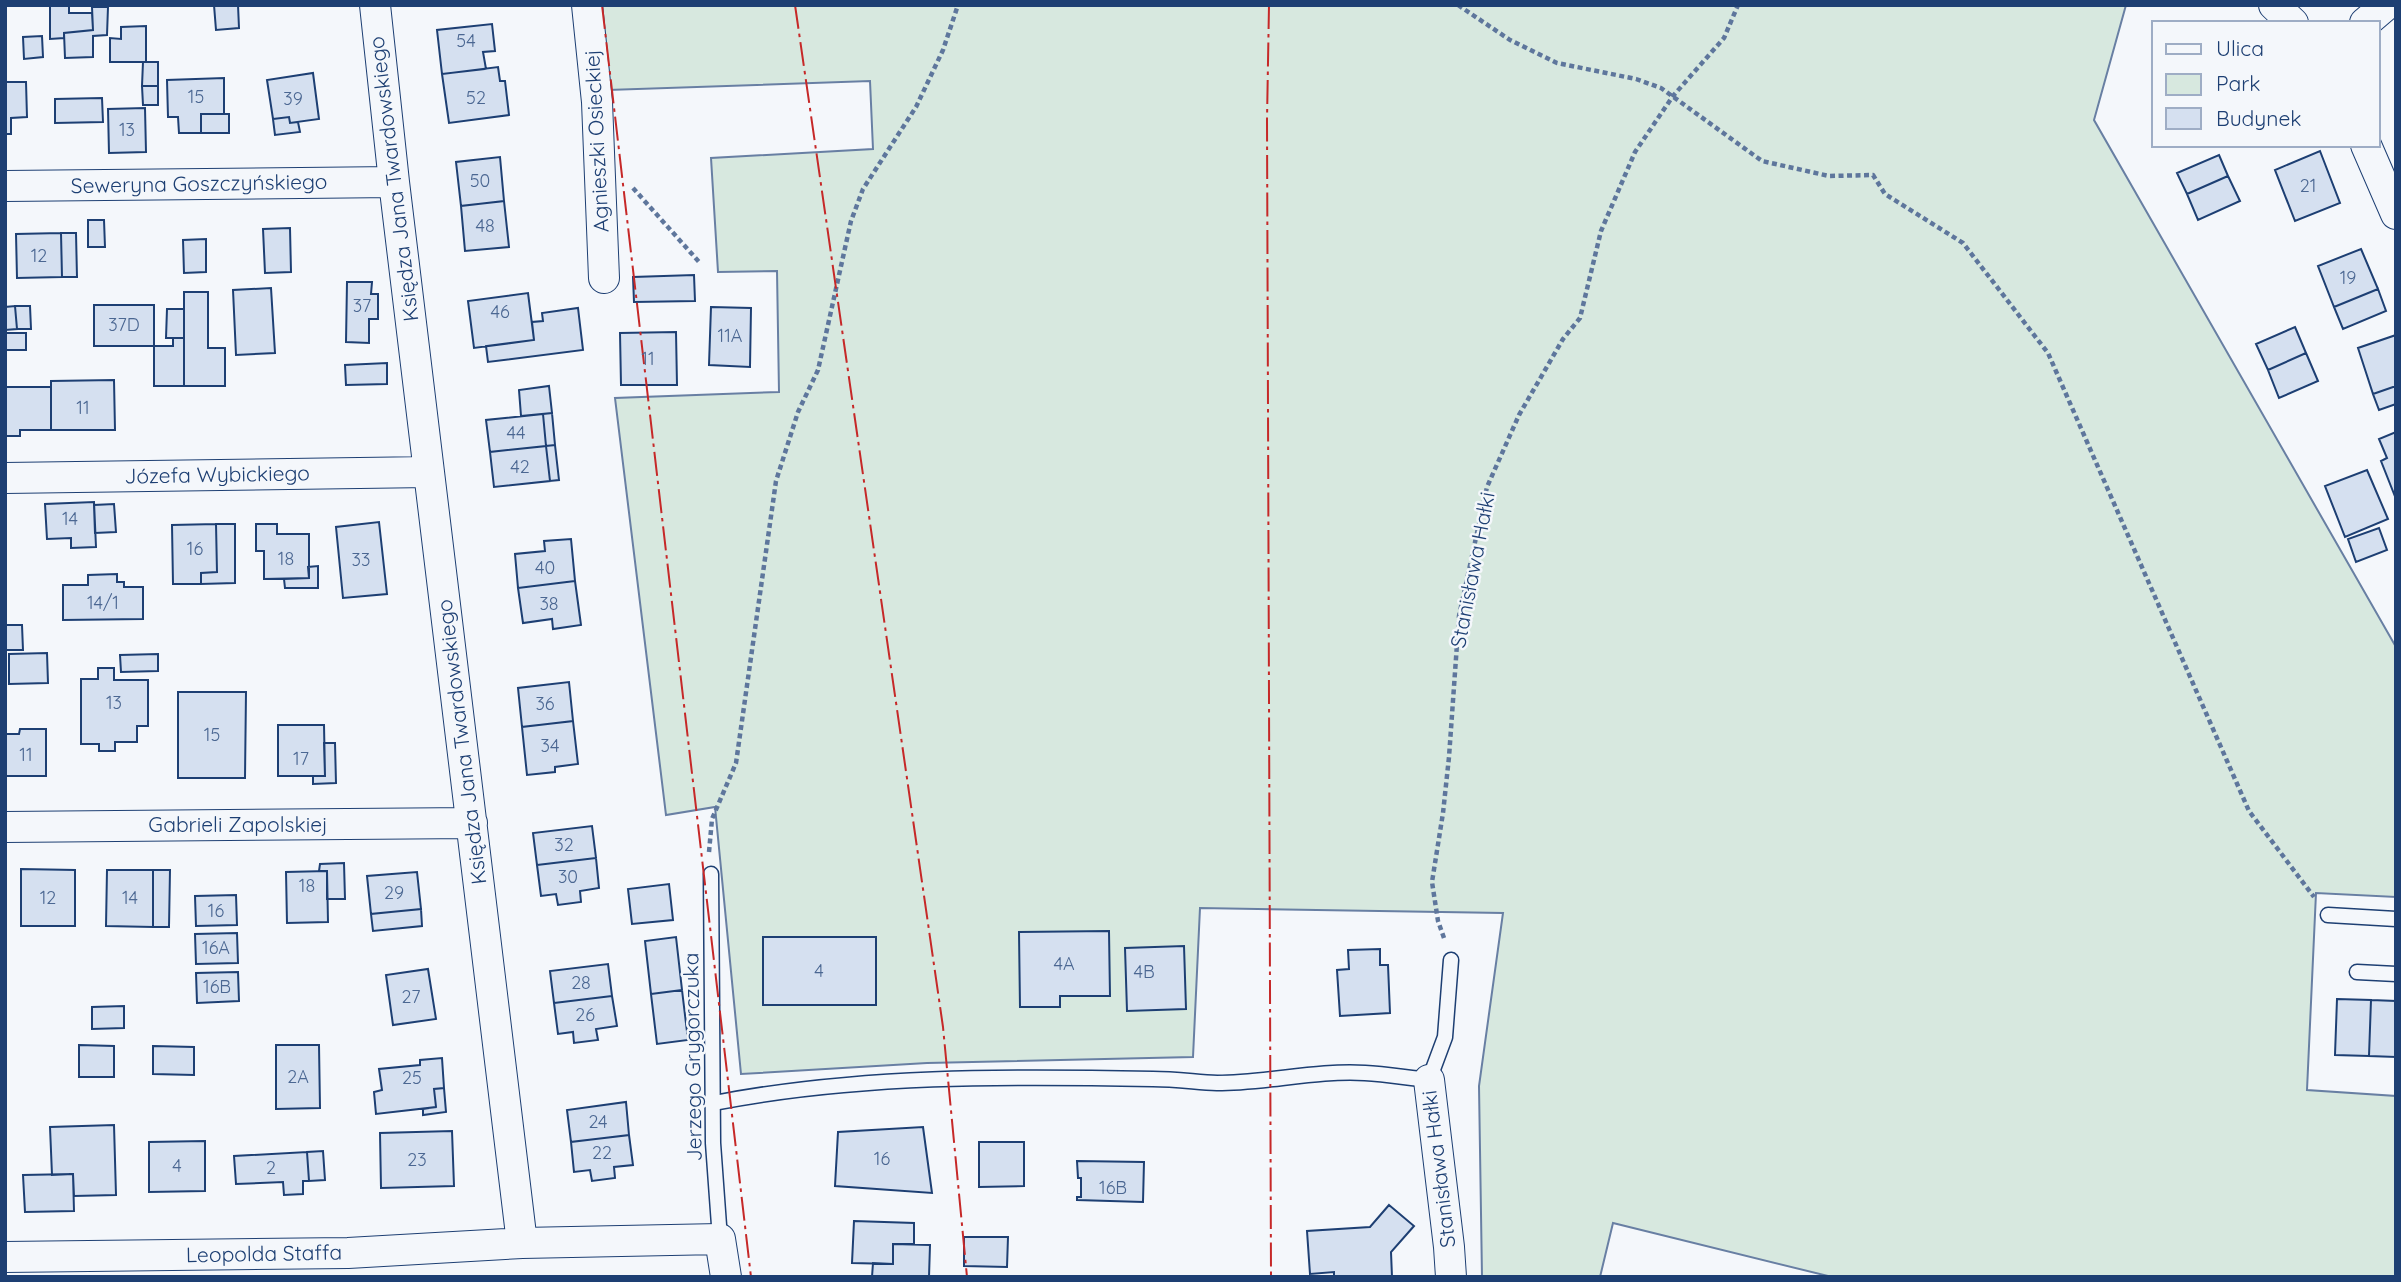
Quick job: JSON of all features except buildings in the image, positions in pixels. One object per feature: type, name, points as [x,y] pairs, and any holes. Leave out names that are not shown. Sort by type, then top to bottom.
[{"type":"street","name":"Księdza Jana Twardowskiego","points":[[375,5],[522,1243]]},
{"type":"street","name":"Agnieszki Osieckiej","points":[[587,5],[597,102],[604,278]]},
{"type":"street","points":[[2274,5],[2291,21]]},
{"type":"street","points":[[2367,21],[2386,5]]},
{"type":"street","points":[[2367,147],[2396,214]]},
{"type":"street","name":"Seweryna Goszczyńskiego","points":[[5,186],[394,182]]},
{"type":"street","name":"Józefa Wybickiego","points":[[5,478],[429,472]]},
{"type":"street","name":"Gabrieli Zapolskiej","points":[[5,827],[472,823]]},
{"type":"street","name":"Stanisława Hałki","points":[[1429,1080],[1451,1277]]},
{"type":"street","points":[[522,1243],[720,1239],[726,1277]]},
{"type":"street","name":"Leopolda Staffa","points":[[19,1264],[349,1265],[522,1243]]},
{"type":"lane","name":"Jerzego Grygorczuka","points":[[711,874],[713,1143],[720,1239]]},
{"type":"lane","points":[[2328,915],[2396,919]]},
{"type":"lane","name":"Stanisława Hałki","points":[[1429,1080],[1446,1038],[1451,960]]},
{"type":"lane","points":[[2357,972],[2396,974]]},
{"type":"lane","points":[[714,1103],[769,1092],[828,1086],[992,1078],[1114,1078],[1237,1083],[1364,1073],[1429,1080]]},
{"type":"path","points":[[711,874],[709,845],[712,819],[736,763],[776,481],[786,445],[818,370],[851,221],[863,189],[916,107],[943,50],[958,5]]},
{"type":"path","points":[[1458,5],[1510,40],[1557,63],[1636,79],[1661,88],[1762,161],[1829,176],[1872,175],[1885,194],[1963,243],[2048,353],[2249,811],[2328,915]]},
{"type":"path","name":"Stanisława Hałki","points":[[1451,960],[1438,921],[1432,882],[1449,757],[1459,616],[1487,487],[1519,415],[1563,339],[1580,318],[1601,231],[1635,152],[1673,96],[1724,38],[1738,5]]},
{"type":"path","points":[[599,151],[700,263]]},
{"type":"green space","points":[[599,5],[2126,5],[2094,120],[2396,647],[2396,897],[2316,893],[2307,1090],[2396,1096],[2396,1277],[1832,1277],[1613,1223],[1600,1277],[1482,1277],[1479,1086],[1503,913],[1200,908],[1193,1057],[927,1063],[741,1074],[715,807],[666,815],[615,398],[779,392],[777,271],[718,272],[711,158],[873,149],[870,81],[608,90]]},
{"type":"power","points":[[602,5],[751,1277]]},
{"type":"power","points":[[795,5],[943,1027],[967,1277]]},
{"type":"power","points":[[1269,5],[1267,120],[1271,1277]]}]
